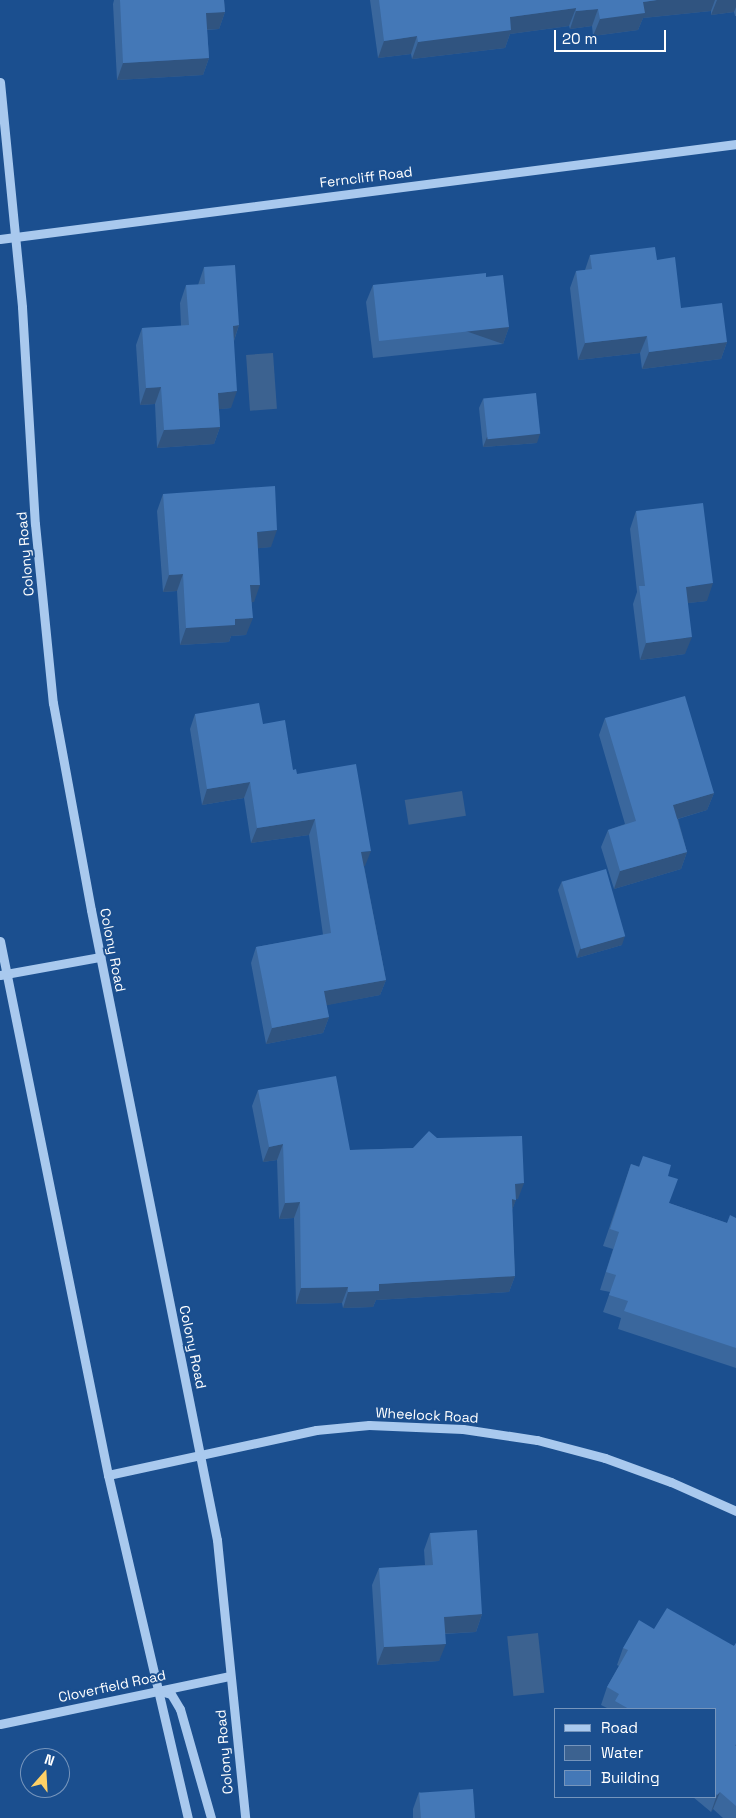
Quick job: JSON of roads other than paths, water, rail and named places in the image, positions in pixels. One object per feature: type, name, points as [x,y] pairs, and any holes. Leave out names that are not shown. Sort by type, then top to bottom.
[{"type":"street","name":"Colony Road","points":[[0,82],[13,237],[22,307],[35,515],[52,694],[100,958],[217,1540],[245,1818]]},
{"type":"street","name":"Ferncliff Road","points":[[0,239],[736,144]]},
{"type":"street","points":[[0,941],[3,974],[108,1475],[188,1818]]},
{"type":"street","points":[[3,974],[100,958]]},
{"type":"street","name":"Wheelock Road","points":[[108,1475],[201,1454],[332,1429],[368,1425],[462,1429],[537,1440],[605,1458],[671,1482],[736,1512]]},
{"type":"street","name":"Cloverfield Road","points":[[0,1724],[230,1676]]},
{"type":"street","points":[[158,1691],[171,1694],[180,1709],[211,1818]]},
{"type":"water","points":[[273,353],[277,409],[250,411],[246,355]]},
{"type":"water","points":[[462,791],[466,816],[409,825],[405,800]]},
{"type":"water","points":[[538,1633],[544,1693],[513,1696],[507,1636]]}]
